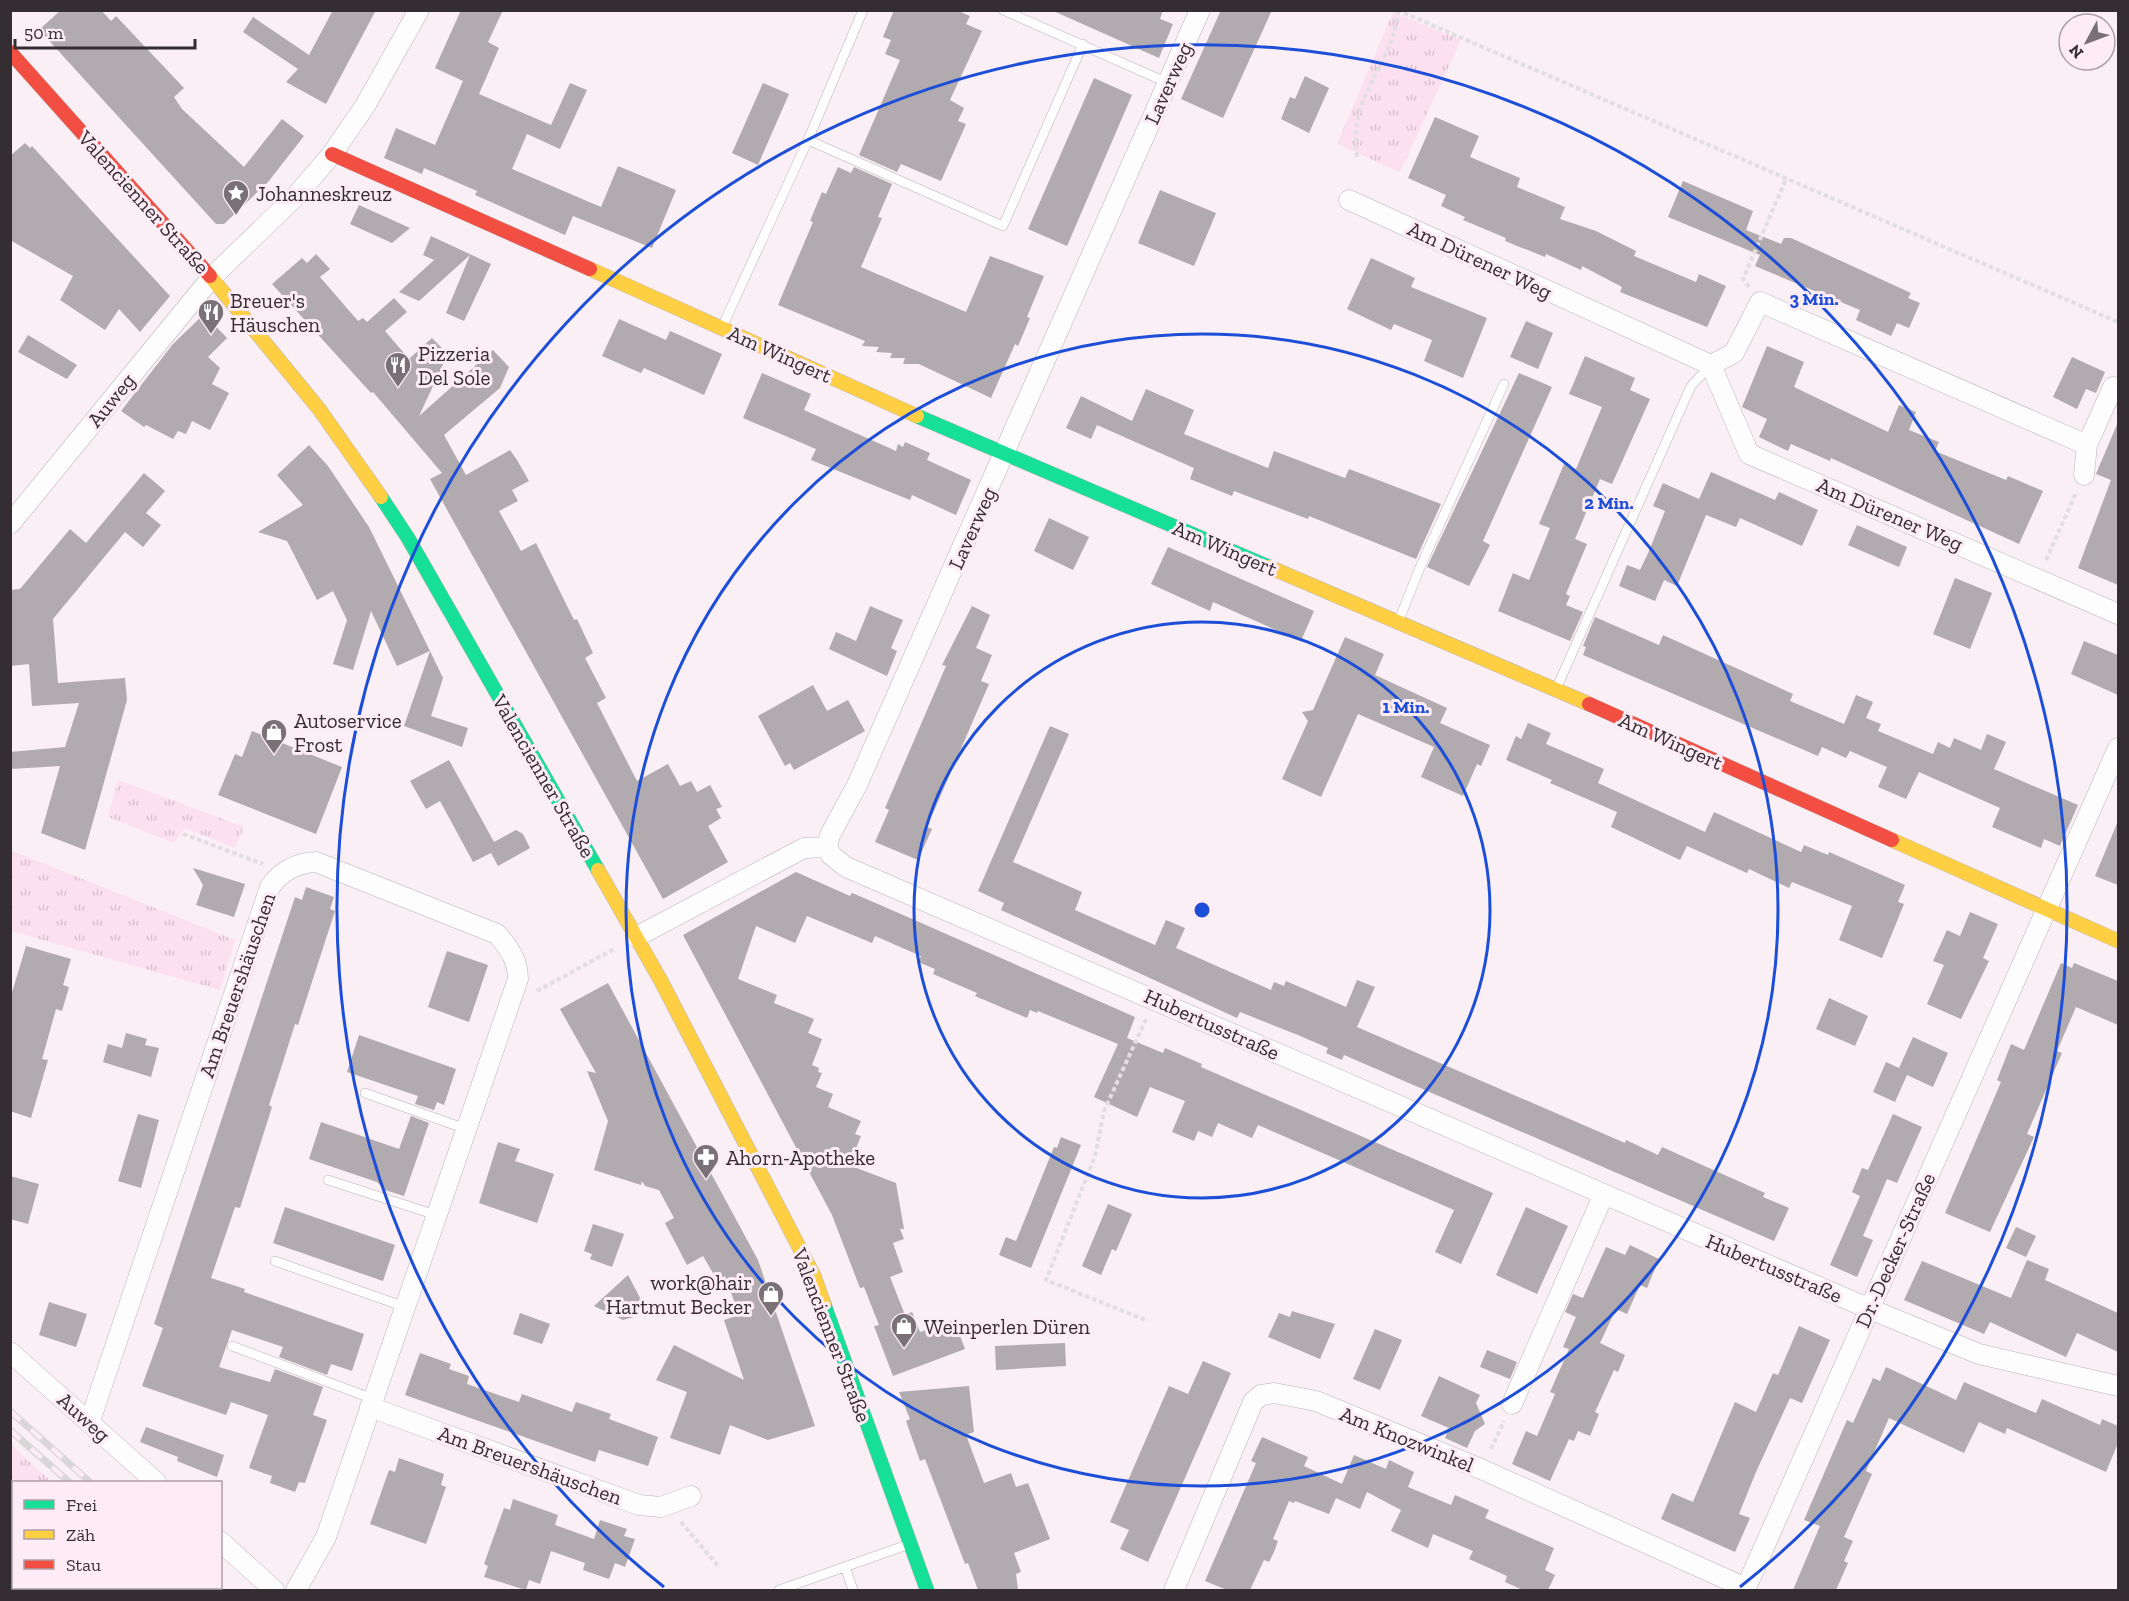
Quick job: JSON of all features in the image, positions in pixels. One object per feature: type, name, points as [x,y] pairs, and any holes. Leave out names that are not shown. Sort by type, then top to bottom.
[{"type":"street","name":"Auweg","points":[[10,524],[212,277],[296,196],[332,154],[365,106],[419,10]]},
{"type":"street","name":"Laverweg","points":[[827,847],[830,835],[857,785],[1005,455],[1200,10]]},
{"type":"street","name":"Valencienner Straße","points":[[10,52],[212,277],[305,390],[372,481],[636,937],[814,1276],[927,1590]]},
{"type":"street","name":"Am Wingert","points":[[332,154],[1005,455],[1556,689],[2118,941]]},
{"type":"street","name":"Am Dürener Weg","points":[[1349,200],[1711,365],[1749,454],[2118,614]]},
{"type":"street","points":[[1711,365],[1734,353],[1761,302],[2087,445]]},
{"type":"street","points":[[2084,475],[2087,445],[2113,387]]},
{"type":"street","points":[[2046,910],[2118,748]]},
{"type":"street","points":[[636,937],[804,848],[827,847]]},
{"type":"street","name":"Hubertusstraße","points":[[827,847],[831,855],[846,867],[1155,999],[1603,1196],[1870,1309],[1979,1353],[2118,1386]]},
{"type":"street","name":"Am Breuershäuschen","points":[[90,1421],[270,886],[278,875],[302,863],[316,862],[497,934],[508,947],[518,965],[515,988],[326,1537],[296,1590]]},
{"type":"street","name":"Dr.-Decker-Straße","points":[[1745,1589],[2046,910]]},
{"type":"street","points":[[1512,1404],[1603,1196]]},
{"type":"street","name":"Auweg","points":[[10,1352],[155,1481]]},
{"type":"street","name":"Am Knozwinkel","points":[[1174,1590],[1253,1402],[1261,1395],[1274,1393],[1316,1401],[1481,1469],[1745,1589]]},
{"type":"street","name":"Am Breuershäuschen","points":[[372,1403],[639,1505],[666,1505],[691,1496]]},
{"type":"street","points":[[222,1543],[274,1590]]},
{"type":"lane","points":[[722,328],[808,140],[863,10]]},
{"type":"lane","points":[[1004,10],[1168,83]]},
{"type":"lane","points":[[808,140],[1003,226],[1083,44]]},
{"type":"lane","points":[[1556,689],[1691,386],[1711,365]]},
{"type":"lane","points":[[1399,622],[1421,565],[1504,384]]},
{"type":"lane","points":[[365,1093],[466,1129]]},
{"type":"lane","points":[[328,1180],[436,1215]]},
{"type":"lane","points":[[275,1261],[405,1307]]},
{"type":"lane","points":[[232,1346],[372,1403]]},
{"type":"lane","points":[[779,1590],[910,1544]]},
{"type":"lane","points":[[845,1567],[854,1590]]},
{"type":"path","points":[[1357,157],[1354,137],[1360,105],[1393,40],[1397,11],[2118,321]]},
{"type":"path","points":[[1761,302],[1743,279],[1786,179]]},
{"type":"path","points":[[2038,578],[2084,475]]},
{"type":"path","points":[[183,834],[261,862],[278,875]]},
{"type":"path","points":[[515,988],[532,994],[636,937]]},
{"type":"path","points":[[1148,1321],[1046,1280],[1095,1156],[1104,1111],[1155,999]]},
{"type":"path","points":[[1481,1469],[1512,1404]]},
{"type":"path","points":[[666,1505],[719,1567]]},
{"type":"green space","points":[[1393,12],[1461,40],[1400,172],[1337,144]]},
{"type":"green space","points":[[118,780],[244,827],[235,848],[185,828],[174,843],[108,817]]},
{"type":"green space","points":[[10,850],[235,940],[220,990],[11,931]]},
{"type":"green space","points":[[10,1444],[51,1481],[12,1481],[12,1589],[167,1590],[11,1590]]},
{"type":"building","points":[[61,10],[101,10],[111,21],[116,16],[184,88],[174,97],[182,109],[244,167],[282,119],[304,136],[268,182],[224,224],[216,224],[43,34],[40,29]]},
{"type":"building","points":[[333,10],[376,10],[326,104],[286,82],[298,69],[243,32],[253,17],[309,55]]},
{"type":"building","points":[[461,10],[503,10],[488,42],[499,48],[479,94],[551,125],[570,83],[587,90],[560,149],[527,134],[512,169],[601,207],[618,166],[676,190],[652,248],[573,216],[565,235],[475,195],[477,191],[424,168],[422,174],[384,158],[396,128],[435,145],[463,81],[435,68]]},
{"type":"building","points":[[894,10],[956,10],[970,16],[966,24],[982,31],[950,100],[964,108],[958,121],[966,124],[941,181],[901,164],[897,172],[859,155],[900,60],[885,54],[891,40],[883,37]]},
{"type":"building","points":[[1051,10],[1163,10],[1160,19],[1173,24],[1159,58]]},
{"type":"building","points":[[1221,10],[1272,10],[1223,118],[1181,99]]},
{"type":"building","points":[[1305,76],[1329,88],[1309,133],[1281,119],[1290,97],[1295,99]]},
{"type":"building","points":[[1094,78],[1132,95],[1067,246],[1028,229]]},
{"type":"building","points":[[763,83],[789,94],[758,165],[732,153]]},
{"type":"building","points":[[1435,117],[1479,136],[1470,157],[1520,178],[1517,187],[1565,207],[1560,219],[1596,231],[1636,251],[1634,256],[1696,282],[1699,274],[1726,286],[1707,327],[1620,292],[1622,287],[1582,266],[1581,270],[1546,254],[1545,257],[1505,241],[1506,238],[1463,220],[1465,217],[1441,206],[1446,195],[1408,178]]},
{"type":"building","points":[[25,143],[30,148],[32,146],[170,296],[140,332],[119,309],[105,330],[60,300],[73,276],[10,240],[10,156]]},
{"type":"building","points":[[838,167],[851,173],[854,167],[892,184],[878,217],[882,218],[861,267],[966,312],[990,256],[1044,276],[1018,346],[1015,344],[991,398],[919,364],[903,364],[905,358],[890,358],[892,353],[876,352],[879,347],[862,346],[865,341],[778,305],[813,222],[810,221],[822,192],[826,194]]},
{"type":"building","points":[[1683,181],[1753,211],[1746,230],[1781,244],[1784,238],[1791,238],[1911,293],[1908,298],[1920,303],[1909,328],[1897,323],[1891,336],[1856,320],[1860,310],[1755,266],[1760,255],[1668,217]]},
{"type":"building","points":[[1160,190],[1216,213],[1194,266],[1138,243]]},
{"type":"building","points":[[359,205],[410,228],[392,243],[350,224]]},
{"type":"building","points":[[431,236],[491,264],[464,321],[446,313],[470,255],[419,301],[399,292],[434,260],[423,255]]},
{"type":"building","points":[[316,254],[330,269],[320,277],[358,321],[363,318],[367,322],[394,298],[407,312],[385,331],[409,359],[432,338],[448,354],[419,416],[493,350],[509,367],[500,388],[444,435],[466,475],[510,450],[517,460],[529,481],[512,490],[518,501],[499,511],[521,551],[536,543],[574,620],[577,619],[593,653],[585,658],[606,698],[597,703],[637,781],[668,764],[680,786],[691,781],[697,792],[710,785],[722,807],[716,809],[721,818],[708,826],[728,862],[663,899],[430,479],[442,473],[373,392],[371,393],[272,284],[302,258],[307,263]]},
{"type":"building","points":[[1371,258],[1415,278],[1411,287],[1487,318],[1463,378],[1424,361],[1432,340],[1394,324],[1391,330],[1347,309]]},
{"type":"building","points":[[204,314],[227,338],[208,357],[220,368],[212,384],[229,393],[210,430],[192,421],[186,434],[178,431],[173,439],[146,425],[144,427],[121,411],[173,344]]},
{"type":"building","points":[[619,319],[666,340],[670,331],[722,354],[704,395],[644,368],[641,373],[602,356]]},
{"type":"building","points":[[1526,321],[1553,333],[1538,369],[1510,357]]},
{"type":"building","points":[[28,335],[77,365],[67,379],[18,352]]},
{"type":"building","points":[[1767,346],[1804,362],[1794,387],[1888,432],[1899,405],[1916,412],[1909,430],[1939,442],[1935,451],[2006,480],[2008,476],[2043,491],[2019,544],[1831,458],[1830,461],[1791,444],[1788,451],[1759,437],[1767,419],[1742,407]]},
{"type":"building","points":[[1585,356],[1635,378],[1630,390],[1650,399],[1612,484],[1600,479],[1575,539],[1587,544],[1566,594],[1570,596],[1566,605],[1583,612],[1570,641],[1498,611],[1513,573],[1529,580],[1550,528],[1539,524],[1564,464],[1576,469],[1602,407],[1569,394]]},
{"type":"building","points":[[2072,357],[2105,372],[2096,393],[2086,389],[2077,409],[2053,397]]},
{"type":"building","points":[[762,373],[811,394],[804,410],[896,451],[898,444],[903,447],[905,442],[930,453],[927,460],[971,480],[956,515],[912,495],[910,500],[811,460],[816,449],[743,418]]},
{"type":"building","points":[[1519,373],[1552,387],[1483,541],[1490,545],[1469,586],[1427,567]]},
{"type":"building","points":[[1146,389],[1194,410],[1184,434],[1268,468],[1274,451],[1345,478],[1349,469],[1441,504],[1416,559],[1309,516],[1308,519],[1234,491],[1232,496],[1190,479],[1194,468],[1097,425],[1091,439],[1066,428],[1081,396],[1132,421]]},
{"type":"building","points":[[2118,422],[2118,585],[2078,568],[2111,480],[2096,474]]},
{"type":"building","points":[[309,445],[328,466],[369,527],[430,651],[397,666],[371,611],[353,670],[333,664],[347,620],[333,591],[317,600],[287,541],[258,532],[303,505],[277,475]]},
{"type":"building","points":[[1711,472],[1775,500],[1779,492],[1818,510],[1802,546],[1740,518],[1736,527],[1706,515],[1677,586],[1664,580],[1655,601],[1619,586],[1627,565],[1640,570],[1649,551],[1665,511],[1653,506],[1663,483],[1699,499]]},
{"type":"building","points":[[144,473],[165,491],[146,513],[161,525],[143,547],[125,532],[53,619],[58,683],[125,678],[127,700],[85,850],[41,833],[60,766],[11,769],[10,752],[65,747],[79,703],[32,706],[29,664],[10,666],[10,590],[20,589],[70,529],[86,543]]},
{"type":"building","points":[[1049,518],[1089,537],[1073,570],[1034,551]]},
{"type":"building","points":[[1857,525],[1907,547],[1899,567],[1848,545]]},
{"type":"building","points":[[1168,547],[1314,611],[1301,641],[1213,602],[1210,611],[1151,584]]},
{"type":"building","points":[[1955,578],[1992,593],[1970,649],[1933,634]]},
{"type":"building","points":[[870,606],[903,620],[891,648],[897,651],[887,676],[829,649],[836,632],[856,641]]},
{"type":"building","points":[[972,606],[990,615],[976,648],[992,655],[981,681],[989,684],[927,827],[932,829],[918,860],[875,842],[889,810],[885,808],[946,666],[942,665]]},
{"type":"building","points":[[1595,617],[1659,645],[1663,635],[1793,694],[1790,701],[1844,724],[1856,695],[1873,702],[1866,718],[1881,724],[1878,731],[1933,754],[1938,742],[1950,748],[1954,738],[1981,750],[1987,734],[2006,742],[1994,769],[2078,805],[2060,846],[2044,839],[2041,848],[1992,827],[2000,808],[1919,772],[1906,799],[1878,787],[1887,767],[1850,751],[1846,758],[1822,747],[1818,756],[1583,655],[1586,647],[1583,646]]},
{"type":"building","points":[[1345,637],[1384,654],[1375,675],[1447,708],[1440,723],[1490,745],[1481,766],[1477,764],[1463,796],[1421,777],[1434,747],[1358,714],[1321,797],[1282,779],[1308,721],[1302,712],[1313,710]]},
{"type":"building","points":[[2084,641],[2118,655],[2118,695],[2071,674]]},
{"type":"building","points":[[430,651],[443,678],[431,716],[468,728],[462,747],[404,726]]},
{"type":"building","points":[[813,685],[827,711],[848,700],[865,731],[794,770],[790,763],[785,766],[758,716]]},
{"type":"building","points":[[1528,723],[1551,733],[1546,744],[1604,769],[1598,783],[1705,832],[1714,812],[1801,852],[1804,845],[1828,855],[1829,852],[1905,885],[1898,902],[1904,904],[1882,958],[1839,940],[1852,906],[1792,882],[1789,888],[1749,869],[1747,873],[1687,846],[1680,860],[1611,827],[1617,812],[1550,783],[1552,780],[1506,760],[1516,736],[1521,739]]},
{"type":"building","points":[[1050,726],[1069,734],[1013,862],[1082,892],[1075,910],[1155,945],[1166,920],[1185,928],[1176,948],[1271,990],[1274,982],[1284,986],[1286,981],[1346,1007],[1357,980],[1375,987],[1357,1027],[1625,1143],[1626,1140],[1658,1155],[1662,1147],[1765,1193],[1763,1197],[1789,1208],[1774,1241],[1344,1055],[1342,1060],[1326,1053],[1328,1048],[1298,1035],[1240,1012],[1237,1018],[1001,910],[1004,903],[978,891]]},
{"type":"building","points":[[252,731],[342,767],[316,834],[218,795],[235,754],[242,757]]},
{"type":"building","points":[[449,760],[494,842],[516,830],[523,834],[530,848],[498,866],[491,853],[473,862],[440,801],[426,809],[410,781]]},
{"type":"building","points":[[2118,821],[2118,885],[2095,876]]},
{"type":"building","points":[[193,868],[245,884],[234,917],[196,905],[203,885]]},
{"type":"building","points":[[796,872],[850,896],[852,893],[878,904],[1135,1017],[1127,1038],[1163,1053],[1165,1048],[1202,1064],[1201,1067],[1493,1193],[1461,1264],[1435,1252],[1454,1210],[1258,1125],[1252,1138],[1218,1123],[1212,1137],[1198,1131],[1194,1141],[1172,1132],[1185,1101],[1150,1087],[1137,1117],[1094,1097],[1118,1044],[1038,1011],[1037,1013],[1030,1010],[1027,1018],[975,996],[977,993],[933,974],[935,969],[918,962],[921,956],[875,936],[872,943],[807,916],[795,943],[756,926],[738,979],[777,995],[774,1003],[814,1019],[808,1033],[822,1039],[812,1065],[819,1068],[818,1072],[822,1073],[816,1087],[833,1094],[828,1107],[861,1121],[855,1134],[861,1136],[855,1151],[860,1153],[854,1167],[896,1183],[904,1229],[900,1229],[904,1239],[893,1243],[903,1272],[890,1277],[905,1315],[912,1312],[920,1332],[954,1320],[965,1349],[893,1376],[874,1326],[879,1325],[864,1287],[860,1288],[832,1215],[683,935]]},
{"type":"building","points":[[306,887],[334,897],[330,909],[335,911],[269,1105],[272,1107],[240,1208],[235,1207],[211,1278],[245,1289],[244,1292],[364,1334],[352,1371],[331,1364],[327,1375],[279,1357],[283,1347],[232,1330],[219,1367],[270,1382],[275,1369],[323,1387],[313,1415],[327,1420],[305,1483],[299,1482],[295,1492],[270,1483],[272,1476],[249,1468],[268,1415],[231,1402],[226,1415],[142,1386],[163,1328],[154,1324],[295,897],[302,900]]},
{"type":"building","points":[[1970,912],[1998,924],[1983,958],[1989,961],[1961,1019],[1927,1004],[1944,965],[1933,961],[1947,930],[1960,936]]},
{"type":"building","points":[[26,946],[71,959],[63,985],[69,987],[62,1011],[56,1009],[42,1059],[48,1060],[31,1118],[10,1111],[10,999]]},
{"type":"building","points":[[447,951],[488,965],[469,1022],[428,1007]]},
{"type":"building","points":[[2061,963],[2072,968],[2074,963],[2118,981],[2118,1025],[2076,1007],[2057,1051],[2062,1053],[2027,1134],[2034,1137],[1990,1232],[1945,1213],[2001,1082],[1997,1080],[2011,1044],[2024,1050]]},
{"type":"building","points":[[608,983],[758,1260],[815,1426],[768,1440],[730,1425],[720,1455],[670,1438],[687,1392],[656,1380],[674,1345],[744,1380],[724,1320],[739,1315],[725,1276],[717,1280],[703,1256],[687,1265],[665,1223],[674,1218],[659,1190],[645,1186],[642,1181],[641,1185],[594,1170],[608,1121],[587,1071],[596,1073],[560,1009]]},
{"type":"building","points":[[1829,998],[1868,1016],[1855,1046],[1816,1029]]},
{"type":"building","points":[[126,1033],[147,1039],[145,1045],[159,1048],[151,1077],[103,1062],[108,1044],[122,1048]]},
{"type":"building","points":[[359,1035],[456,1069],[444,1105],[437,1102],[434,1110],[415,1104],[418,1096],[347,1072]]},
{"type":"building","points":[[1913,1037],[1948,1053],[1933,1087],[1907,1075],[1895,1102],[1873,1092],[1886,1062],[1899,1068]]},
{"type":"building","points":[[138,1114],[159,1120],[141,1188],[118,1181]]},
{"type":"building","points":[[1893,1114],[1922,1127],[1897,1183],[1887,1179],[1863,1236],[1873,1240],[1857,1277],[1830,1265],[1860,1196],[1852,1192],[1862,1168],[1868,1170]]},
{"type":"building","points":[[411,1116],[429,1123],[404,1196],[385,1190],[377,1182],[309,1159],[321,1122],[399,1149]]},
{"type":"building","points":[[1061,1137],[1081,1145],[1031,1268],[999,1255],[1006,1237],[1016,1241],[1054,1147],[1057,1148]]},
{"type":"building","points":[[498,1142],[520,1149],[515,1161],[554,1174],[537,1223],[479,1203]]},
{"type":"building","points":[[10,1176],[39,1184],[28,1224],[10,1219]]},
{"type":"building","points":[[1108,1204],[1132,1214],[1116,1251],[1112,1249],[1101,1275],[1082,1266]]},
{"type":"building","points":[[285,1207],[395,1245],[383,1281],[273,1243]]},
{"type":"building","points":[[1526,1207],[1568,1226],[1537,1294],[1496,1275]]},
{"type":"building","points":[[593,1224],[624,1234],[612,1267],[590,1259],[592,1254],[584,1251]]},
{"type":"building","points":[[2016,1227],[2036,1236],[2026,1257],[2006,1248]]},
{"type":"building","points":[[1630,1245],[1659,1259],[1647,1288],[1640,1285],[1627,1314],[1616,1309],[1600,1343],[1625,1355],[1618,1372],[1614,1370],[1595,1412],[1599,1414],[1590,1436],[1578,1431],[1574,1441],[1569,1439],[1550,1481],[1512,1464],[1526,1431],[1537,1436],[1555,1394],[1550,1392],[1569,1349],[1563,1347],[1576,1317],[1565,1312],[1573,1294],[1583,1298],[1606,1247],[1625,1255]]},
{"type":"building","points":[[2027,1260],[2049,1269],[2045,1280],[2118,1313],[2118,1352],[2077,1333],[2066,1357],[1990,1322],[1984,1334],[1904,1300],[1922,1261],[2011,1298]]},
{"type":"building","points":[[628,1275],[648,1313],[623,1320],[594,1306]]},
{"type":"building","points":[[49,1302],[87,1314],[76,1347],[39,1335]]},
{"type":"building","points":[[1292,1311],[1335,1324],[1320,1359],[1268,1337],[1279,1313],[1290,1317]]},
{"type":"building","points":[[520,1313],[550,1324],[542,1344],[513,1334]]},
{"type":"building","points":[[1799,1326],[1830,1340],[1802,1403],[1790,1398],[1756,1472],[1739,1514],[1750,1518],[1735,1552],[1661,1519],[1672,1493],[1693,1502],[1735,1402],[1756,1412],[1773,1373],[1778,1375]]},
{"type":"building","points":[[1375,1329],[1402,1340],[1380,1390],[1353,1379]]},
{"type":"building","points":[[1065,1343],[1066,1366],[996,1370],[995,1346]]},
{"type":"building","points":[[1487,1350],[1517,1362],[1510,1379],[1480,1367]]},
{"type":"building","points":[[420,1353],[451,1364],[449,1369],[469,1376],[467,1384],[519,1402],[522,1394],[572,1412],[576,1402],[611,1414],[609,1419],[658,1437],[648,1466],[599,1450],[595,1462],[405,1395]]},
{"type":"building","points":[[1203,1361],[1231,1373],[1148,1562],[1120,1549],[1129,1530],[1110,1522],[1169,1386],[1188,1394]]},
{"type":"building","points":[[1886,1367],[1956,1400],[1964,1382],[2036,1413],[2042,1399],[2100,1425],[2102,1419],[2118,1426],[2118,1443],[2106,1472],[2007,1428],[2005,1434],[1979,1422],[1964,1453],[1889,1418],[1866,1471],[1872,1474],[1844,1537],[1853,1541],[1844,1561],[1848,1563],[1836,1590],[1793,1590],[1820,1526],[1804,1520],[1847,1420],[1853,1423],[1873,1378],[1880,1381]]},
{"type":"building","points":[[1439,1376],[1480,1395],[1476,1403],[1485,1424],[1475,1431],[1467,1448],[1445,1438],[1449,1428],[1421,1416]]},
{"type":"building","points":[[969,1386],[974,1432],[966,1435],[984,1483],[1011,1473],[1016,1487],[1028,1483],[1050,1539],[1014,1553],[1021,1572],[1016,1574],[1018,1590],[978,1590],[968,1563],[965,1564],[925,1459],[920,1461],[906,1421],[910,1419],[899,1392]]},
{"type":"building","points":[[146,1427],[224,1455],[217,1477],[177,1461],[178,1457],[140,1442]]},
{"type":"building","points":[[1262,1437],[1308,1457],[1304,1466],[1342,1484],[1354,1455],[1386,1469],[1389,1460],[1414,1472],[1408,1487],[1451,1505],[1455,1495],[1489,1510],[1485,1518],[1554,1548],[1545,1570],[1555,1575],[1548,1590],[1523,1590],[1505,1582],[1507,1576],[1469,1559],[1473,1551],[1433,1534],[1428,1548],[1391,1531],[1401,1510],[1367,1492],[1360,1509],[1336,1498],[1329,1514],[1295,1501],[1294,1503],[1289,1501],[1273,1539],[1278,1541],[1274,1552],[1269,1562],[1264,1560],[1250,1590],[1227,1590],[1205,1581],[1256,1463],[1251,1461]]},
{"type":"building","points":[[399,1458],[444,1474],[441,1485],[446,1487],[426,1544],[370,1524],[389,1470],[395,1472]]},
{"type":"building","points":[[513,1499],[558,1515],[555,1525],[594,1539],[600,1520],[627,1529],[624,1536],[635,1539],[625,1567],[615,1563],[609,1579],[583,1570],[585,1563],[551,1551],[540,1584],[529,1580],[526,1590],[484,1577],[488,1566],[484,1564],[504,1508],[510,1510]]},
{"type":"railway","points":[[10,1411],[89,1481]]},
{"type":"railway","points":[[10,1430],[68,1481]]},
{"type":"traffic: fast","points":[[917,416],[1269,567]]},
{"type":"traffic: fast","points":[[381,497],[408,538],[598,870]]},
{"type":"traffic: fast","points":[[824,1304],[927,1590]]},
{"type":"traffic: slow","points":[[590,269],[917,416]]},
{"type":"traffic: slow","points":[[210,276],[319,409],[381,497]]},
{"type":"traffic: slow","points":[[1269,567],[1589,704]]},
{"type":"traffic: slow","points":[[1892,840],[2118,941]]},
{"type":"traffic: slow","points":[[598,870],[661,981],[814,1276],[824,1304]]},
{"type":"traffic: jam","points":[[10,52],[210,276]]},
{"type":"traffic: jam","points":[[332,154],[590,269]]},
{"type":"traffic: jam","points":[[1589,704],[1892,840]]},
{"type":"place","name":"Johanneskreuz","points":[[236,216]]},
{"type":"place","name":"Breuer's Häuschen","points":[[211,335]]},
{"type":"place","name":"Pizzeria Del Sole","points":[[398,388]]},
{"type":"place","name":"Autoservice Frost","points":[[274,755]]},
{"type":"place","name":"Ahorn-Apotheke","points":[[706,1180]]},
{"type":"place","name":"work@hair Hartmut Becker","points":[[771,1317]]},
{"type":"place","name":"Weinperlen Düren","points":[[904,1349]]}]
